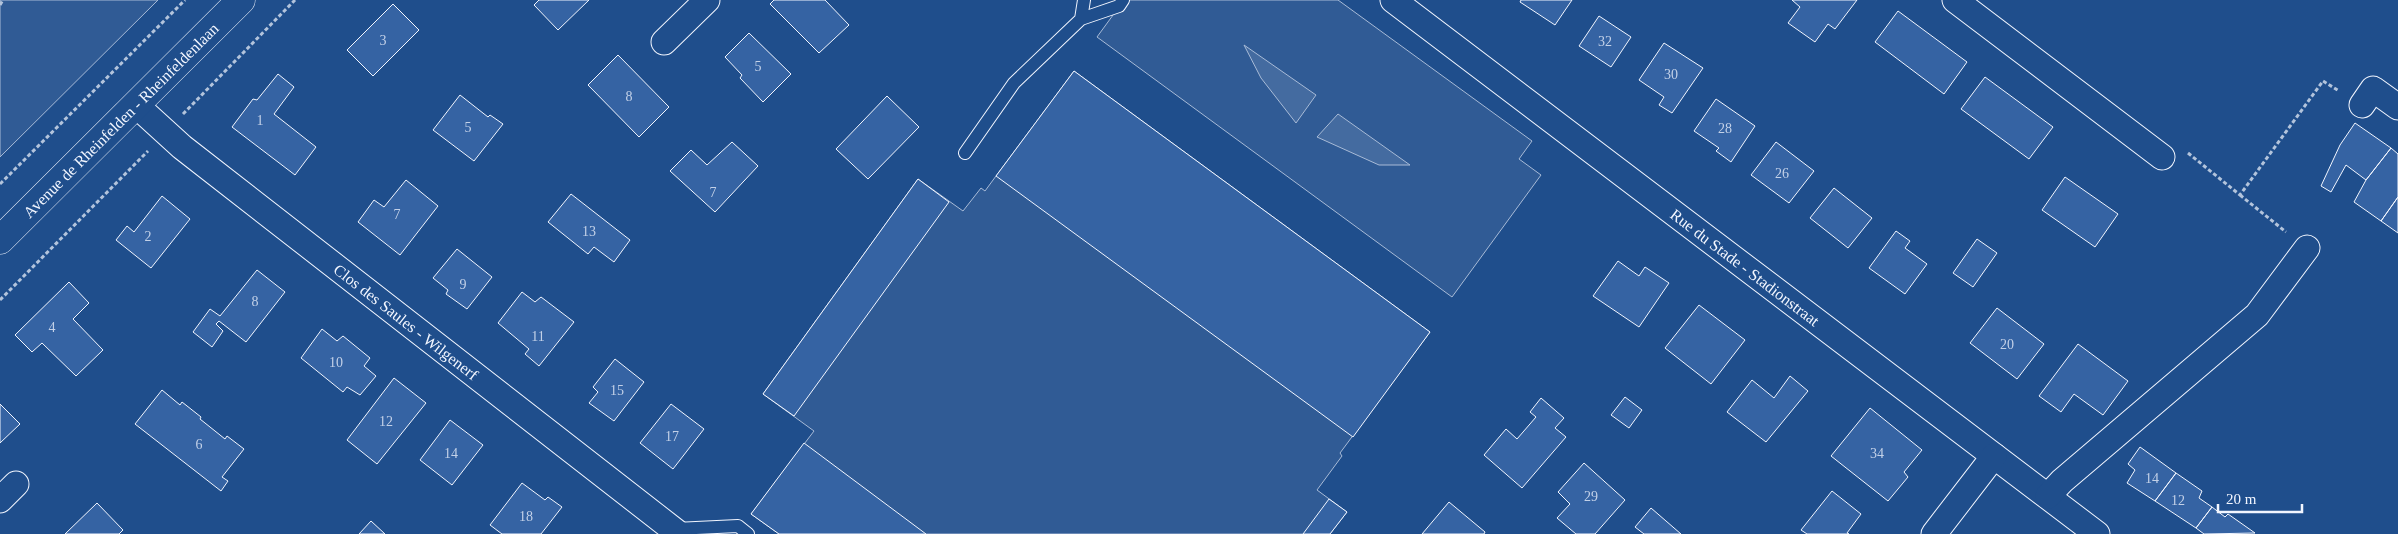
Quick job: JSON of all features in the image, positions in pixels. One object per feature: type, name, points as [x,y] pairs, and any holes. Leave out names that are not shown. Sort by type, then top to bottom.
[{"type":"main road","name":"Avenue de Rheinfelden - Rheinfeldenlaan","points":[[0,240],[137,106],[241,0]]},
{"type":"street","points":[[664,42],[707,0]]},
{"type":"street","name":"Rue du Stade - Stadionstraat","points":[[1393,0],[2097,534]]},
{"type":"street","points":[[1955,0],[2162,158]]},
{"type":"street","points":[[2362,105],[2373,89],[2398,107]]},
{"type":"street","name":"Clos des Saules - Wilgenerf","points":[[137,106],[190,153],[677,531]]},
{"type":"street","points":[[2048,496],[2062,481],[2256,315],[2308,248]]},
{"type":"street","points":[[1934,534],[1994,456]]},
{"type":"lane","points":[[1081,19],[1084,0]]},
{"type":"lane","points":[[964,153],[1014,83],[1081,19],[1119,6],[1124,0]]},
{"type":"lane","points":[[677,531],[738,526],[748,534]]},
{"type":"path","points":[[0,5],[3,0]]},
{"type":"path","points":[[0,184],[184,0]]},
{"type":"path","points":[[2240,195],[2323,81],[2362,105]]},
{"type":"path","points":[[2186,152],[2308,248]]},
{"type":"shaded area","points":[[0,0],[158,0],[0,157]]},
{"type":"shaded area","points":[[1124,0],[1338,0],[1532,141],[1519,159],[1541,175],[1452,297],[1097,37]]},
{"type":"shaded area","points":[[1244,45],[1316,95],[1296,123],[1261,78]]},
{"type":"shaded area","points":[[1074,71],[1430,332],[1340,453],[1342,456],[1317,490],[1347,512],[1330,534],[779,534],[751,514],[814,431],[763,394],[918,179],[963,211],[981,188],[985,191]]},
{"type":"shaded area","points":[[1338,114],[1410,165],[1379,165],[1317,137]]},
{"type":"building","points":[[539,0],[589,0],[558,30],[534,5]]},
{"type":"building","points":[[774,0],[825,0],[849,25],[819,53],[770,4]]},
{"type":"building","points":[[1521,0],[1572,0],[1555,25],[1520,2]]},
{"type":"building","points":[[1792,0],[1857,0],[1835,29],[1828,24],[1815,42],[1788,23],[1800,7]]},
{"type":"building","points":[[393,4],[419,30],[373,76],[347,50]]},
{"type":"building","points":[[1898,11],[1967,62],[1944,94],[1875,42]]},
{"type":"building","points":[[1599,16],[1631,37],[1611,67],[1579,46]]},
{"type":"building","points":[[749,33],[791,74],[763,102],[740,78],[742,75],[725,57]]},
{"type":"building","points":[[1664,43],[1703,68],[1672,113],[1659,105],[1664,97],[1639,80]]},
{"type":"building","points":[[618,55],[669,107],[639,137],[588,85]]},
{"type":"building","points":[[1074,71],[1430,332],[1353,437],[996,176]]},
{"type":"building","points":[[278,74],[294,87],[274,114],[316,147],[295,175],[232,127],[253,99],[257,100]]},
{"type":"building","points":[[1985,77],[2053,127],[2029,159],[1961,109]]},
{"type":"building","points":[[460,95],[488,117],[490,115],[503,124],[474,161],[433,130]]},
{"type":"building","points":[[887,96],[919,127],[868,179],[836,149]]},
{"type":"building","points":[[1716,99],[1755,126],[1731,162],[1716,151],[1719,148],[1694,131]]},
{"type":"building","points":[[2355,123],[2391,148],[2366,180],[2346,165],[2331,192],[2321,186],[2340,145]]},
{"type":"building","points":[[732,142],[758,166],[715,212],[670,171],[691,150],[707,165]]},
{"type":"building","points":[[1776,142],[1814,171],[1789,203],[1751,175]]},
{"type":"building","points":[[2391,148],[2398,154],[2398,197],[2381,221],[2354,202],[2366,180]]},
{"type":"building","points":[[2065,177],[2118,214],[2095,247],[2042,210]]},
{"type":"building","points":[[918,179],[949,202],[794,416],[763,394]]},
{"type":"building","points":[[406,180],[438,206],[400,255],[358,222],[374,200],[384,207]]},
{"type":"building","points":[[1834,188],[1872,218],[1848,248],[1810,218]]},
{"type":"building","points":[[571,194],[630,240],[614,262],[594,247],[588,254],[548,222]]},
{"type":"building","points":[[162,196],[190,219],[151,268],[116,240],[127,226],[134,232]]},
{"type":"building","points":[[2398,197],[2398,233],[2381,221]]},
{"type":"building","points":[[1896,231],[1910,241],[1905,248],[1927,264],[1905,294],[1869,268]]},
{"type":"building","points":[[1977,239],[1997,253],[1973,287],[1953,273]]},
{"type":"building","points":[[457,249],[492,277],[467,309],[446,294],[448,290],[433,278]]},
{"type":"building","points":[[1618,261],[1639,276],[1645,267],[1669,283],[1639,327],[1593,296]]},
{"type":"building","points":[[257,270],[285,292],[246,342],[219,321],[216,324],[223,331],[212,347],[193,332],[210,309],[220,316]]},
{"type":"building","points":[[69,282],[89,303],[73,319],[103,350],[76,376],[42,343],[32,352],[15,335]]},
{"type":"building","points":[[522,292],[535,302],[541,297],[574,322],[539,366],[525,354],[529,349],[498,323]]},
{"type":"building","points":[[1699,305],[1745,340],[1711,384],[1665,348]]},
{"type":"building","points":[[1997,308],[2044,344],[2017,379],[1970,343]]},
{"type":"building","points":[[322,329],[337,341],[343,336],[370,358],[364,366],[376,376],[360,395],[347,387],[343,392],[301,358]]},
{"type":"building","points":[[2078,344],[2128,381],[2103,415],[2074,394],[2061,412],[2039,396]]},
{"type":"building","points":[[615,359],[644,382],[614,421],[589,403],[598,392],[593,387]]},
{"type":"building","points":[[1790,376],[1808,391],[1766,442],[1727,412],[1752,380],[1774,398]]},
{"type":"building","points":[[394,378],[426,403],[377,464],[347,440]]},
{"type":"building","points":[[162,390],[180,405],[182,402],[225,439],[227,436],[244,449],[222,477],[228,481],[221,491],[135,424]]},
{"type":"building","points":[[1625,397],[1642,410],[1629,428],[1611,415]]},
{"type":"building","points":[[1541,398],[1564,418],[1555,428],[1566,437],[1522,488],[1484,455],[1506,429],[1517,439],[1536,417],[1530,412]]},
{"type":"building","points":[[0,404],[20,424],[0,443]]},
{"type":"building","points":[[671,404],[704,429],[673,469],[640,443]]},
{"type":"building","points":[[1870,408],[1922,450],[1904,472],[1908,477],[1888,501],[1831,456]]},
{"type":"building","points":[[450,420],[483,445],[452,485],[420,460]]},
{"type":"building","points":[[804,443],[926,534],[779,534],[751,514]]},
{"type":"building","points":[[2140,447],[2176,473],[2155,501],[2127,483],[2135,470],[2128,464]]},
{"type":"building","points":[[1584,463],[1625,500],[1595,534],[1576,534],[1557,518],[1570,504],[1558,492]]},
{"type":"building","points":[[2176,473],[2202,491],[2199,498],[2212,507],[2196,528],[2155,501]]},
{"type":"building","points":[[522,483],[545,500],[548,497],[562,507],[541,534],[502,534],[490,525]]},
{"type":"building","points":[[1832,491],[1861,514],[1847,533],[1849,534],[1807,534],[1801,530]]},
{"type":"building","points":[[1329,499],[1347,512],[1330,534],[1303,534]]},
{"type":"building","points":[[1449,502],[1485,532],[1484,534],[1422,534]]},
{"type":"building","points":[[97,503],[123,530],[119,534],[65,534]]},
{"type":"building","points":[[2212,507],[2225,517],[2228,514],[2255,533],[2204,534],[2196,528]]},
{"type":"building","points":[[1651,508],[1681,534],[1644,534],[1635,527]]},
{"type":"building","points":[[371,521],[385,534],[359,534]]}]
